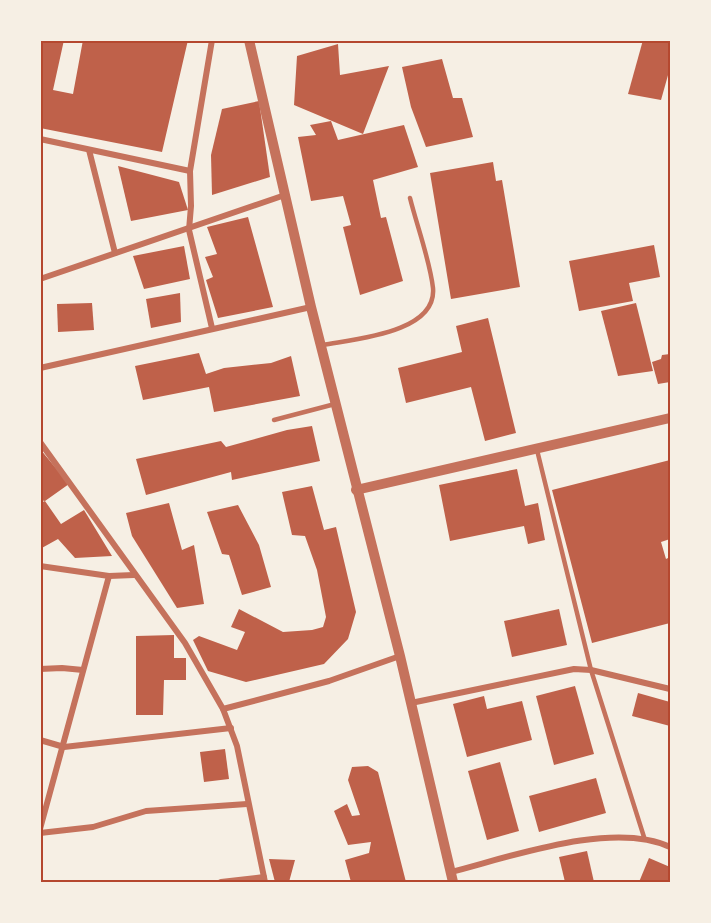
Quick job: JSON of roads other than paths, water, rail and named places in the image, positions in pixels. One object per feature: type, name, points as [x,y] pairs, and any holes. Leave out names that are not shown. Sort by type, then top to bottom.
[{"type":"street","points":[[212,40],[190,171],[189,230],[212,328]]},
{"type":"street","points":[[249,40],[311,308],[400,656],[452,877],[562,844],[616,836],[644,837],[670,846]]},
{"type":"street","points":[[40,139],[190,171]]},
{"type":"street","points":[[89,150],[115,253]]},
{"type":"street","points":[[40,279],[189,230],[285,195]]},
{"type":"street","points":[[40,368],[212,328],[311,308]]},
{"type":"street","points":[[356,490],[670,418]]},
{"type":"street","points":[[40,442],[185,643],[223,709],[231,728],[237,746],[247,804],[265,880],[221,882]]},
{"type":"street","points":[[40,566],[110,576],[135,575]]},
{"type":"street","points":[[110,576],[41,829],[93,827],[146,811],[247,804]]},
{"type":"street","points":[[223,709],[329,681],[400,656]]},
{"type":"street","points":[[40,669],[83,670]]},
{"type":"street","points":[[411,703],[554,673],[591,670],[670,689]]},
{"type":"street","points":[[40,740],[64,747],[231,728]]},
{"type":"lane","points":[[322,346],[397,330],[417,321],[425,312],[433,290],[410,198]]},
{"type":"lane","points":[[274,420],[336,404]]},
{"type":"lane","points":[[536,449],[591,670],[644,837]]}]
